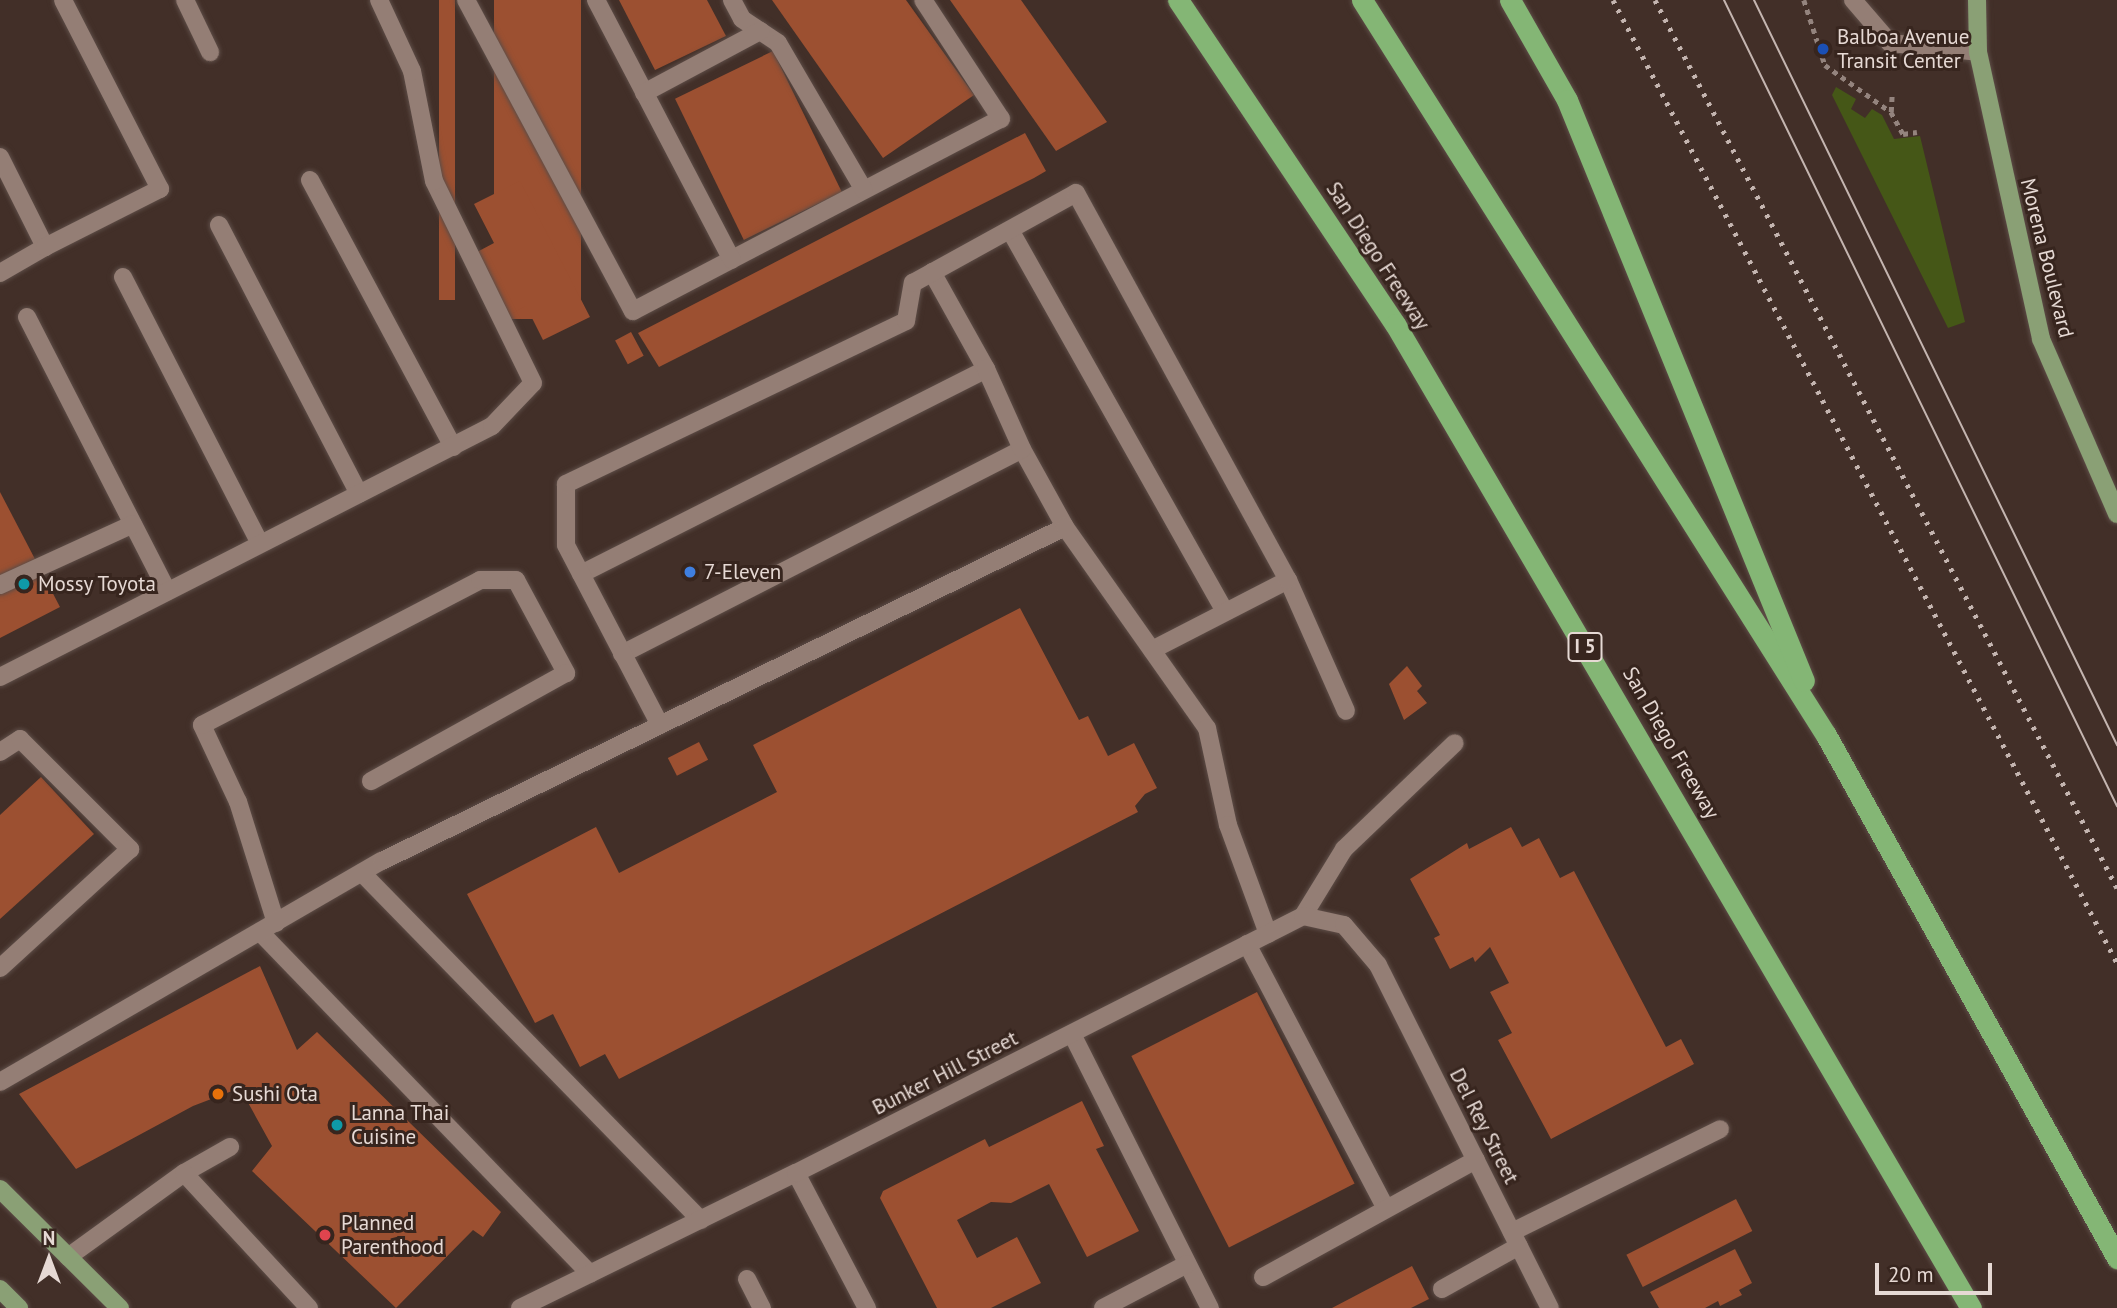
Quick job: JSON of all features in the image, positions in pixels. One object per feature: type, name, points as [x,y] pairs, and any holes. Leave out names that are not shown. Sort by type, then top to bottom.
[{"type":"highway","name":"San Diego Freeway","points":[[1178,0],[1395,324],[1971,1308]]},
{"type":"highway","points":[[1362,0],[1826,735],[2117,1258]]},
{"type":"highway","points":[[1510,0],[1567,100],[1826,735]]},
{"type":"main road","name":"Morena Boulevard","points":[[1977,0],[1979,52],[2041,340],[2117,514]]},
{"type":"main road","points":[[0,1189],[120,1308]]},
{"type":"main road","points":[[0,1289],[19,1308]]},
{"type":"street","points":[[0,272],[160,189],[63,0]]},
{"type":"street","points":[[185,0],[211,52]]},
{"type":"street","points":[[0,677],[492,426],[533,383],[434,181],[412,71],[379,0]]},
{"type":"street","points":[[466,0],[633,311],[1002,119],[923,0]]},
{"type":"street","points":[[596,0],[732,260]]},
{"type":"street","points":[[732,0],[742,19],[778,43],[864,190]]},
{"type":"street","points":[[1853,0],[1890,43],[1979,52]]},
{"type":"street","points":[[644,93],[760,31]]},
{"type":"street","points":[[0,157],[45,247]]},
{"type":"street","points":[[310,180],[453,447]]},
{"type":"street","points":[[660,725],[566,545],[566,484],[906,321],[913,283],[1076,193],[1288,580],[1346,711]]},
{"type":"street","points":[[219,225],[359,494]]},
{"type":"street","points":[[1010,230],[1225,612]]},
{"type":"street","points":[[932,272],[986,369],[1022,449],[1065,527],[1207,728],[1228,825],[1268,934]]},
{"type":"street","points":[[123,277],[260,544]]},
{"type":"street","points":[[27,317],[167,592]]},
{"type":"street","points":[[581,574],[986,369]]},
{"type":"street","points":[[622,654],[1022,449]]},
{"type":"street","points":[[0,585],[132,524]]},
{"type":"street","points":[[0,1082],[362,873],[1065,527]]},
{"type":"street","points":[[371,781],[566,673],[516,580],[480,580],[202,725],[238,802],[268,927],[590,1274]]},
{"type":"street","points":[[1152,650],[1288,580]]},
{"type":"street","points":[[0,752],[20,739],[130,849],[0,968]]},
{"type":"street","points":[[1303,916],[1344,849],[1455,743]]},
{"type":"street","points":[[362,873],[701,1220]]},
{"type":"street","name":"Bunker Hill Street","points":[[520,1308],[796,1174],[1303,916]]},
{"type":"street","name":"Del Rey Street","points":[[1303,916],[1344,925],[1378,965],[1550,1308]]},
{"type":"street","points":[[1247,944],[1386,1209]]},
{"type":"street","points":[[1072,1034],[1210,1308]]},
{"type":"street","points":[[1442,1289],[1516,1239],[1720,1129]]},
{"type":"street","points":[[68,1257],[184,1173],[230,1147]]},
{"type":"street","points":[[1263,1277],[1476,1160]]},
{"type":"street","points":[[184,1173],[309,1308]]},
{"type":"street","points":[[796,1174],[867,1308]]},
{"type":"street","points":[[1103,1308],[1187,1264]]},
{"type":"street","points":[[747,1279],[762,1308]]},
{"type":"path","points":[[1804,0],[1825,65],[1891,112],[1903,134],[1917,132]]},
{"type":"path","points":[[1891,112],[1892,94]]},
{"type":"green space","points":[[1836,87],[1856,99],[1851,109],[1865,118],[1872,109],[1882,115],[1894,139],[1920,136],[1965,322],[1948,328],[1832,95]]},
{"type":"building","points":[[439,0],[455,0],[455,300],[439,300]]},
{"type":"building","points":[[494,0],[581,0],[581,319],[494,319]]},
{"type":"building","points":[[619,0],[707,0],[726,36],[655,70]]},
{"type":"building","points":[[772,0],[906,0],[974,95],[883,158]]},
{"type":"building","points":[[950,0],[1021,0],[1107,122],[1056,151]]},
{"type":"building","points":[[773,51],[842,192],[744,240],[675,99]]},
{"type":"building","points":[[1025,133],[1046,171],[1034,178],[659,367],[638,333]]},
{"type":"building","points":[[520,181],[590,317],[543,340],[526,306],[509,315],[477,252],[494,243],[474,204]]},
{"type":"building","points":[[631,332],[644,356],[628,364],[615,340]]},
{"type":"building","name":"Mossy Toyota","points":[[0,492],[60,607],[0,638]]},
{"type":"building","points":[[1020,608],[1079,720],[1088,716],[1108,756],[1134,743],[1157,788],[1145,794],[1135,806],[1138,812],[619,1079],[605,1054],[580,1067],[553,1014],[535,1023],[467,894],[596,827],[619,873],[777,792],[753,745]]},
{"type":"building","points":[[1407,666],[1422,686],[1417,691],[1427,703],[1404,720],[1389,684]]},
{"type":"building","points":[[699,742],[708,760],[677,776],[668,758]]},
{"type":"building","points":[[41,777],[94,834],[0,919],[0,815]]},
{"type":"building","points":[[1511,827],[1522,847],[1539,838],[1560,878],[1574,871],[1666,1047],[1681,1039],[1694,1064],[1551,1139],[1498,1040],[1512,1033],[1490,992],[1509,983],[1490,947],[1475,962],[1473,957],[1450,969],[1434,938],[1440,935],[1410,879],[1467,843],[1469,849]]},
{"type":"building","name":"Lanna Thai Cuisine","points":[[260,966],[297,1050],[317,1032],[501,1212],[483,1237],[473,1230],[396,1308],[252,1171],[272,1146],[240,1088],[193,1106],[76,1169],[19,1094]]},
{"type":"building","points":[[1257,992],[1355,1184],[1229,1248],[1131,1056]]},
{"type":"building","points":[[1082,1101],[1104,1146],[1096,1149],[1139,1231],[1087,1257],[1049,1184],[1011,1203],[991,1202],[957,1220],[977,1258],[1017,1237],[1041,1283],[991,1308],[937,1308],[880,1198],[883,1191],[985,1139],[989,1147]]},
{"type":"building","points":[[1736,1199],[1752,1231],[1643,1287],[1626,1255]]},
{"type":"building","points":[[1735,1249],[1752,1283],[1739,1290],[1742,1295],[1720,1306],[1718,1301],[1705,1308],[1659,1308],[1650,1292]]},
{"type":"building","points":[[1412,1266],[1429,1299],[1411,1308],[1332,1308]]},
{"type":"tram line","points":[[1724,0],[2117,806]]},
{"type":"tram line","points":[[1754,0],[2117,745]]},
{"type":"railway","points":[[1613,0],[2117,963]]},
{"type":"railway","points":[[1655,0],[2117,888]]},
{"type":"place","name":"Balboa Avenue Transit Center","points":[[1823,49]]},
{"type":"place","name":"7-Eleven","points":[[690,572]]},
{"type":"place","name":"Mossy Toyota","points":[[24,584]]},
{"type":"place","name":"Sushi Ota","points":[[218,1094]]},
{"type":"place","name":"Lanna Thai Cuisine","points":[[337,1125]]},
{"type":"place","name":"Planned Parenthood","points":[[325,1235]]}]
